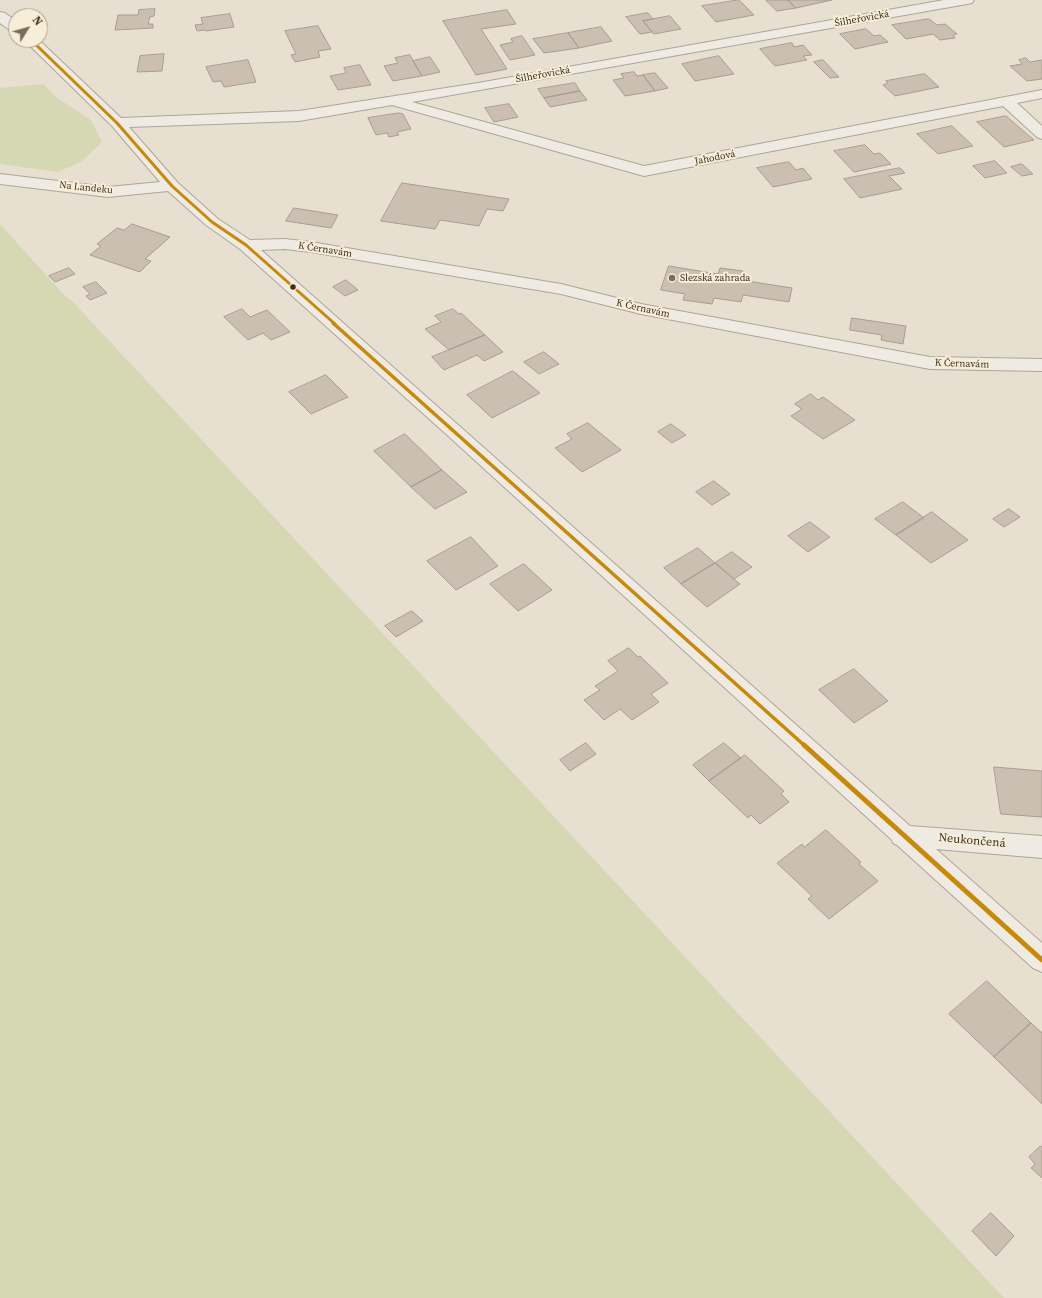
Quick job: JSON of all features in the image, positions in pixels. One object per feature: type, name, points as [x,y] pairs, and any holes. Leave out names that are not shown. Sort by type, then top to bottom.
[{"type":"street","name":"Šilheřovická","points":[[117,123],[299,116],[393,101],[967,0]]},
{"type":"street","points":[[39,48],[117,123],[172,186],[212,222],[246,245],[453,429],[902,836],[1042,960]]},
{"type":"street","name":"Jahodová","points":[[393,101],[644,172],[1042,94]]},
{"type":"street","points":[[1006,100],[1042,134]]},
{"type":"street","name":"Na Landeku","points":[[0,179],[108,192],[172,186]]},
{"type":"street","name":"K Černavám","points":[[246,245],[285,244],[311,247],[501,278],[561,289],[641,310],[930,363],[1042,365]]},
{"type":"street","name":"Neukončená","points":[[902,836],[1042,847]]},
{"type":"green space","points":[[43,84],[56,97],[91,120],[102,142],[82,161],[58,172],[0,164],[0,88]]},
{"type":"green space","points":[[0,224],[65,296],[73,302],[1004,1298],[0,1298]]},
{"type":"building","points":[[739,0],[754,15],[716,22],[702,6]]},
{"type":"building","points":[[766,0],[788,0],[796,8],[777,11]]},
{"type":"building","points":[[788,0],[832,0],[796,8]]},
{"type":"building","points":[[155,9],[154,16],[150,17],[148,24],[153,24],[153,28],[115,30],[118,15],[138,15],[139,10]]},
{"type":"building","points":[[507,10],[516,24],[481,29],[507,69],[476,75],[443,21]]},
{"type":"building","points":[[648,13],[653,19],[643,21],[652,32],[640,34],[626,17]]},
{"type":"building","points":[[230,14],[234,27],[197,31],[195,25],[203,24],[201,18]]},
{"type":"building","points":[[670,16],[681,29],[654,34],[643,21]]},
{"type":"building","points":[[929,19],[937,25],[945,24],[957,34],[953,35],[955,38],[940,40],[933,34],[906,39],[892,25]]},
{"type":"building","points":[[318,26],[331,49],[318,51],[320,57],[295,62],[291,55],[296,54],[285,31]]},
{"type":"building","points":[[601,27],[612,41],[579,48],[568,33]]},
{"type":"building","points":[[866,29],[874,36],[880,35],[888,42],[855,49],[840,34]]},
{"type":"building","points":[[568,33],[579,48],[544,53],[533,39]]},
{"type":"building","points":[[522,36],[535,55],[510,60],[500,45],[513,42],[511,39]]},
{"type":"building","points":[[792,43],[794,47],[803,45],[812,55],[803,56],[807,60],[775,66],[760,49]]},
{"type":"building","points":[[164,54],[162,71],[137,72],[140,56]]},
{"type":"building","points":[[410,55],[422,76],[393,81],[384,66],[398,63],[395,58]]},
{"type":"building","points":[[719,56],[734,74],[695,81],[682,64]]},
{"type":"building","points":[[430,57],[440,72],[422,76],[413,61]]},
{"type":"building","points":[[1026,58],[1030,62],[1042,60],[1042,79],[1027,81],[1010,66],[1022,64],[1019,60]]},
{"type":"building","points":[[248,60],[256,82],[224,87],[221,81],[213,82],[206,67]]},
{"type":"building","points":[[823,60],[839,77],[830,78],[814,62]]},
{"type":"building","points":[[360,65],[371,85],[338,90],[330,76],[346,73],[344,68]]},
{"type":"building","points":[[634,72],[637,76],[643,75],[655,91],[625,96],[613,80],[624,78],[621,74]]},
{"type":"building","points":[[655,73],[668,88],[655,91],[643,75]]},
{"type":"building","points":[[925,74],[939,87],[895,96],[883,85],[888,83],[886,81]]},
{"type":"building","points":[[575,83],[580,91],[544,98],[538,89]]},
{"type":"building","points":[[580,91],[587,100],[550,107],[544,98]]},
{"type":"building","points":[[509,104],[518,117],[494,122],[485,108]]},
{"type":"building","points":[[399,113],[403,114],[411,129],[397,132],[399,135],[389,137],[387,133],[376,135],[368,118]]},
{"type":"building","points":[[1006,116],[1034,140],[1004,147],[977,122]]},
{"type":"building","points":[[952,126],[973,146],[938,154],[917,134]]},
{"type":"building","points":[[865,145],[874,154],[880,153],[891,164],[854,172],[834,151]]},
{"type":"building","points":[[995,161],[1007,173],[985,178],[973,166]]},
{"type":"building","points":[[789,162],[796,170],[803,168],[812,179],[773,187],[757,168]]},
{"type":"building","points":[[1022,164],[1033,174],[1022,176],[1011,167]]},
{"type":"building","points":[[900,168],[905,173],[889,176],[902,189],[860,198],[844,179]]},
{"type":"building","points":[[402,183],[509,199],[503,211],[487,209],[479,226],[440,220],[435,229],[381,221]]},
{"type":"building","points":[[294,208],[338,215],[331,228],[286,221]]},
{"type":"building","points":[[132,224],[170,237],[145,259],[151,261],[140,272],[90,255],[101,246],[97,244],[117,228],[124,230]]},
{"type":"building","points":[[669,266],[718,274],[720,268],[743,271],[741,280],[792,288],[789,302],[743,295],[741,302],[714,298],[712,304],[683,300],[685,294],[661,290]]},
{"type":"building","points":[[69,268],[75,274],[55,282],[49,276]]},
{"type":"building","points":[[346,280],[358,290],[345,296],[333,287]]},
{"type":"building","points":[[96,282],[107,293],[90,300],[86,296],[90,294],[83,287]]},
{"type":"building","points":[[242,309],[250,317],[267,310],[290,332],[271,340],[263,333],[248,340],[224,317]]},
{"type":"building","points":[[453,309],[459,314],[461,313],[485,335],[449,350],[425,329],[441,322],[435,316]]},
{"type":"building","points":[[852,318],[906,326],[903,344],[881,340],[882,335],[850,330]]},
{"type":"building","points":[[485,335],[503,352],[484,361],[477,355],[444,370],[432,357]]},
{"type":"building","points":[[544,352],[559,364],[539,374],[524,362]]},
{"type":"building","points":[[513,371],[540,393],[492,418],[467,395]]},
{"type":"building","points":[[326,375],[348,397],[311,414],[289,392]]},
{"type":"building","points":[[811,394],[818,400],[823,397],[855,420],[823,439],[791,416],[802,409],[795,404]]},
{"type":"building","points":[[588,423],[621,450],[582,472],[555,448],[572,439],[567,434]]},
{"type":"building","points":[[671,424],[686,435],[672,443],[658,432]]},
{"type":"building","points":[[405,434],[442,470],[411,487],[374,451]]},
{"type":"building","points":[[442,470],[467,492],[435,509],[411,487]]},
{"type":"building","points":[[714,481],[730,494],[712,505],[696,492]]},
{"type":"building","points":[[903,502],[924,518],[896,535],[875,519]]},
{"type":"building","points":[[1009,509],[1020,517],[1004,527],[993,519]]},
{"type":"building","points":[[932,512],[968,540],[931,563],[896,535]]},
{"type":"building","points":[[810,522],[830,537],[808,552],[788,536]]},
{"type":"building","points":[[471,537],[498,566],[456,590],[427,561]]},
{"type":"building","points":[[698,548],[715,563],[681,584],[664,568]]},
{"type":"building","points":[[732,552],[752,567],[734,579],[715,563]]},
{"type":"building","points":[[715,563],[740,584],[707,607],[681,584]]},
{"type":"building","points":[[524,564],[552,590],[518,611],[490,584]]},
{"type":"building","points":[[412,611],[423,621],[396,637],[385,626]]},
{"type":"building","points":[[629,648],[638,657],[640,656],[668,683],[651,694],[659,702],[632,720],[620,709],[604,720],[584,700],[600,690],[595,686],[618,671],[608,661]]},
{"type":"building","points":[[854,669],[888,701],[854,723],[819,690]]},
{"type":"building","points":[[586,743],[596,754],[570,771],[560,760]]},
{"type":"building","points":[[724,743],[741,758],[709,781],[693,765]]},
{"type":"building","points":[[745,755],[784,791],[781,794],[789,802],[760,824],[751,815],[748,818],[709,781]]},
{"type":"building","points":[[994,767],[1042,771],[1042,817],[1001,814]]},
{"type":"building","points":[[826,830],[861,862],[859,864],[878,881],[829,919],[808,899],[812,896],[777,863],[802,844],[804,847]]},
{"type":"building","points":[[987,981],[1031,1023],[994,1057],[949,1014]]},
{"type":"building","points":[[1031,1023],[1042,1033],[1042,1104],[994,1057]]},
{"type":"building","points":[[1041,1146],[1042,1178],[1031,1168],[1035,1164],[1029,1157]]},
{"type":"building","points":[[991,1213],[1014,1236],[996,1256],[972,1231]]},
{"type":"transit line","points":[[39,48],[117,123],[172,186],[212,222],[246,245],[453,429],[1042,960]]},
{"type":"place","name":"Slezská zahrada","points":[[672,278]]}]
